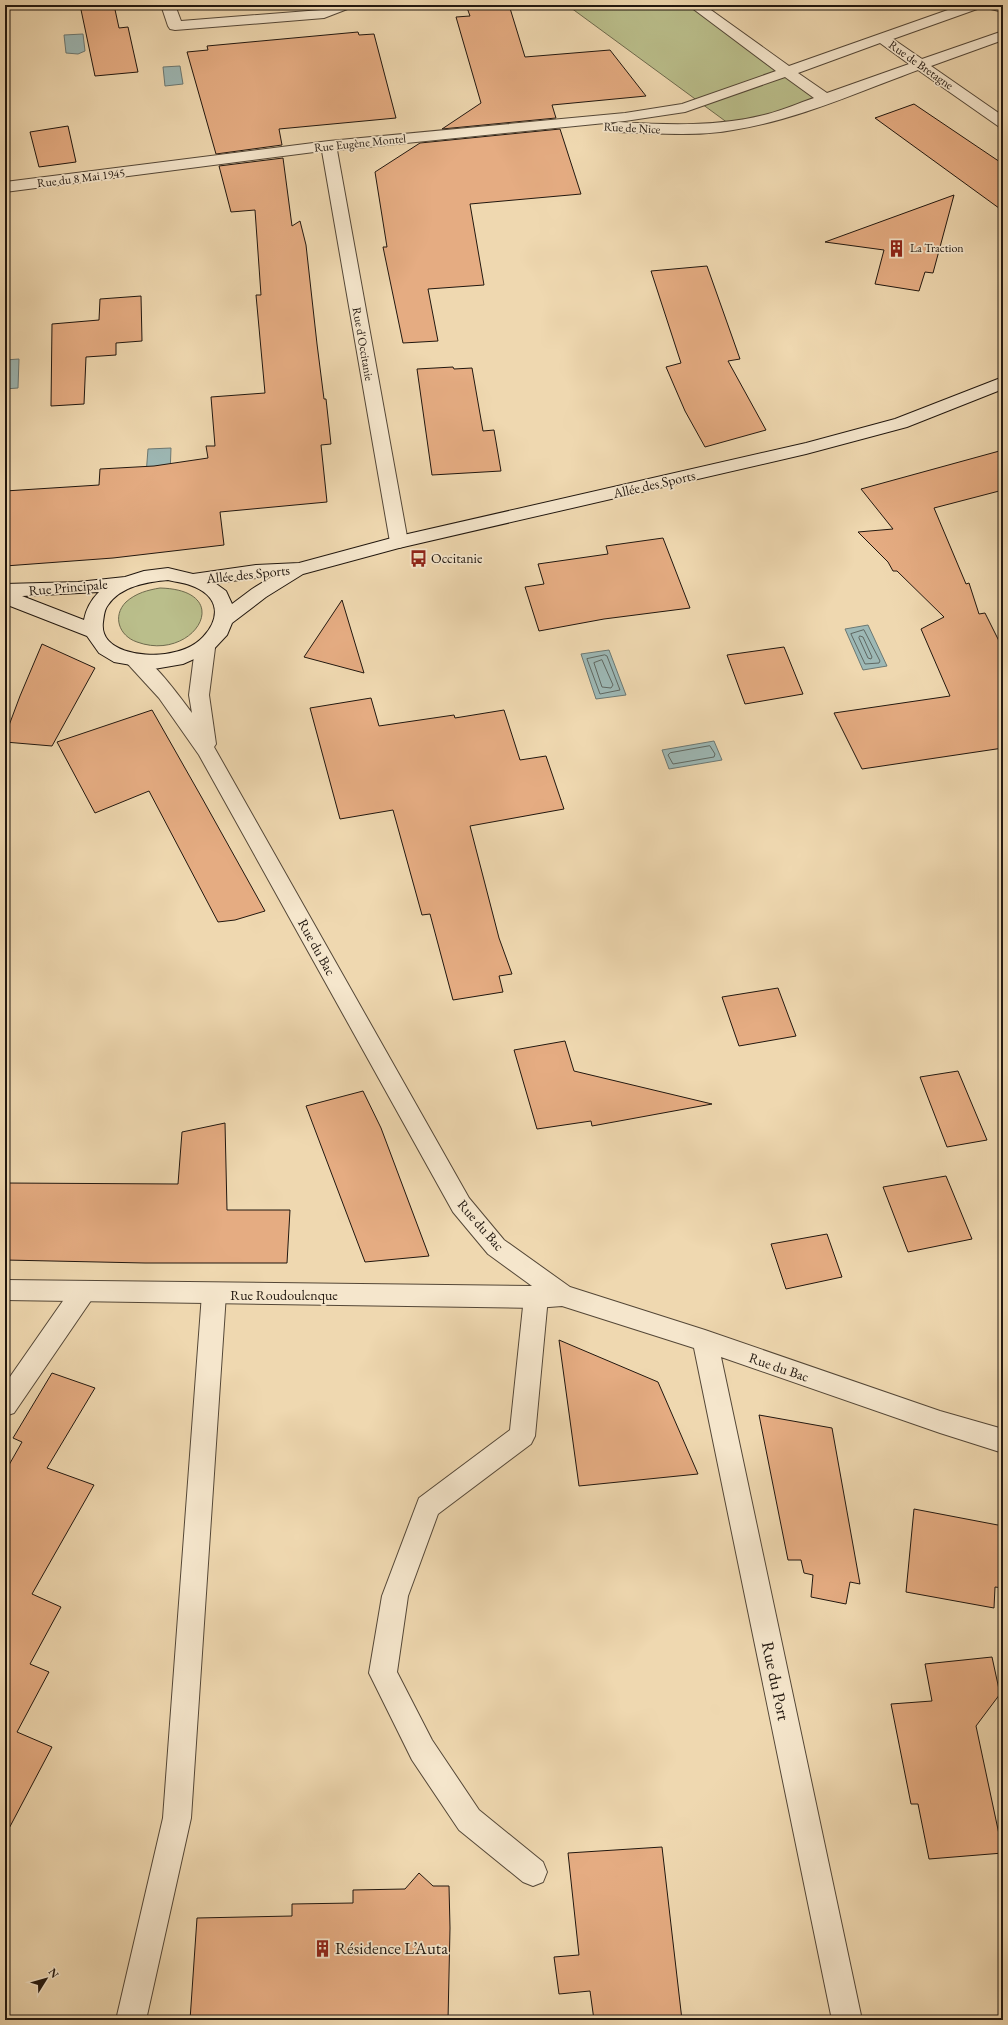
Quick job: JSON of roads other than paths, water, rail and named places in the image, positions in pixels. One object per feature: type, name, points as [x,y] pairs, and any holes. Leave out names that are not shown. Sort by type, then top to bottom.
[{"type":"street","points":[[168,5],[175,26],[324,14],[345,5]]},
{"type":"street","points":[[695,5],[825,99]]},
{"type":"street","points":[[882,38],[975,5]]},
{"type":"street","points":[[992,5],[1003,8]]},
{"type":"street","name":"Rue de Nice","points":[[564,122],[623,128],[676,130],[732,126],[772,118],[1003,35]]},
{"type":"street","name":"Rue de Bretagne","points":[[787,72],[882,38],[1003,123]]},
{"type":"street","name":"Rue de Nice","points":[[564,122],[685,108],[787,72]]},
{"type":"street","name":"Rue Eugène Montel","points":[[157,168],[329,146],[564,122]]},
{"type":"street","name":"Rue d'Occitanie","points":[[329,146],[399,542]]},
{"type":"street","name":"Rue du 8 Mai 1945","points":[[5,187],[157,168]]},
{"type":"street","name":"Allée des Sports","points":[[197,579],[256,571],[299,569],[399,542],[813,446],[901,423],[983,392],[1003,382]]},
{"type":"street","name":"Allée des Sports","points":[[225,619],[259,593],[299,569]]},
{"type":"street","points":[[168,574],[197,579],[210,586],[219,596],[225,607],[225,619],[222,629],[215,639],[205,648],[185,658],[161,663],[136,662],[116,656],[102,645],[94,632],[93,616],[100,602],[114,589],[132,580],[153,575],[168,574]]},
{"type":"street","name":"Rue Principale","points":[[5,590],[45,591],[90,588],[132,580]]},
{"type":"street","name":"Rue Principale","points":[[5,598],[68,620],[94,632]]},
{"type":"street","name":"Rue du Bac","points":[[205,648],[199,695],[207,751]]},
{"type":"street","name":"Rue du Bac","points":[[136,662],[155,678],[172,699],[207,751],[461,1205],[496,1247],[562,1295],[705,1341],[940,1422],[1003,1441]]},
{"type":"street","name":"Rue Roudoulenque","points":[[5,1290],[214,1294],[536,1297],[562,1295]]},
{"type":"street","points":[[5,1405],[83,1292]]},
{"type":"street","points":[[131,2020],[177,1818],[214,1294]]},
{"type":"street","points":[[533,1872],[469,1820],[422,1750],[383,1673],[395,1596],[428,1506],[522,1436],[536,1297]]},
{"type":"street","name":"Rue du Port","points":[[705,1341],[847,2020]]},
{"type":"water","points":[[83,34],[85,51],[78,54],[66,53],[64,35]]},
{"type":"water","points":[[180,66],[183,84],[165,86],[163,67]]},
{"type":"water","points":[[19,359],[18,388],[5,389],[5,360]]},
{"type":"water","points":[[171,448],[170,475],[146,475],[148,449]]},
{"type":"water","points":[[868,625],[887,666],[863,670],[845,629]]},
{"type":"water","points":[[609,650],[626,695],[596,699],[581,654]]},
{"type":"water","points":[[714,741],[722,760],[669,769],[662,750]]},
{"type":"place","name":"La Traction","points":[[897,248]]},
{"type":"place","name":"Occitanie","points":[[418,558]]},
{"type":"place","name":"Résidence L’Auta","points":[[322,1948]]}]
